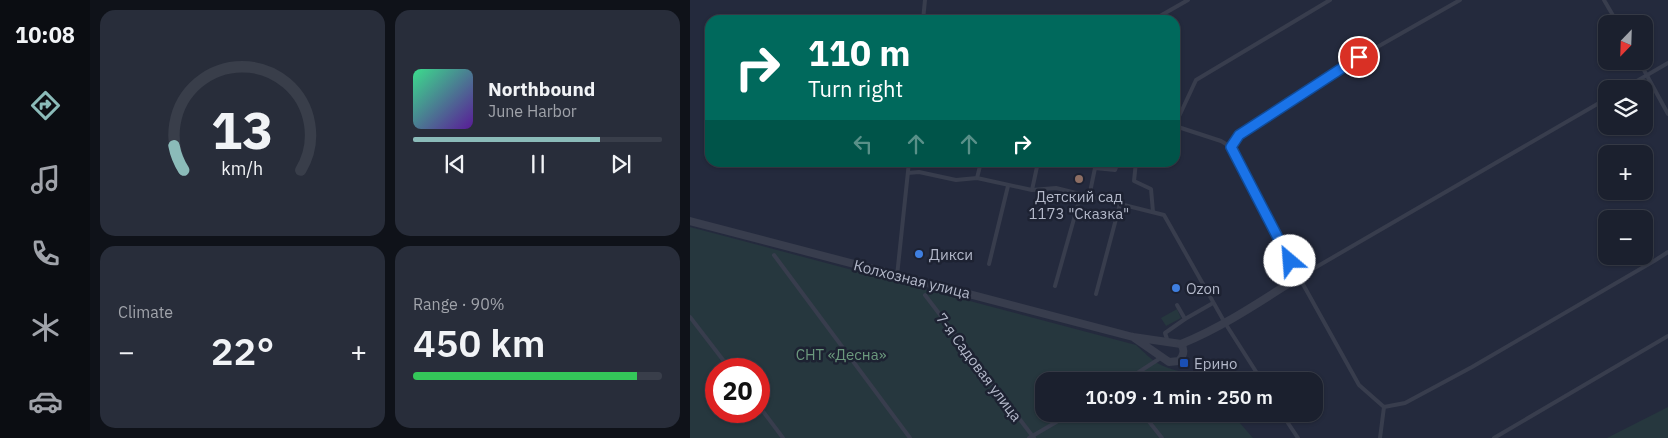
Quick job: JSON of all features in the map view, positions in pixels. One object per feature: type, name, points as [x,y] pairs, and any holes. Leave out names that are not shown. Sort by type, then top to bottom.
[{"type":"street","name":"Колхозная улица","points":[[690,221],[1134,337],[1181,344]]},
{"type":"street","points":[[1162,357],[1169,362],[1179,361],[1184,353],[1181,344],[1225,323],[1299,278]]},
{"type":"street","name":"Колхозная улица","points":[[1134,337],[1162,357]]},
{"type":"lane","points":[[924,15],[925,0]]},
{"type":"lane","points":[[1162,15],[1188,0]]},
{"type":"lane","points":[[1180,114],[1196,80],[1330,0]]},
{"type":"lane","points":[[1231,147],[1239,135],[1342,67],[1460,0]]},
{"type":"lane","points":[[1604,0],[1613,15]]},
{"type":"lane","points":[[1638,80],[1668,63]]},
{"type":"lane","points":[[1644,70],[1668,114]]},
{"type":"lane","points":[[1299,278],[1598,104]]},
{"type":"lane","points":[[1180,127],[1221,141],[1231,147],[1299,278],[1359,385],[1384,406],[1405,403],[1654,262],[1668,252]]},
{"type":"lane","points":[[897,276],[909,167]]},
{"type":"lane","points":[[977,178],[980,167]]},
{"type":"lane","points":[[1032,190],[1037,167]]},
{"type":"lane","points":[[1089,197],[1095,168],[1116,170],[1117,167]]},
{"type":"lane","points":[[1135,167],[1134,181],[1151,190],[1153,212]]},
{"type":"lane","points":[[908,173],[920,172],[956,180],[977,178],[1032,190],[1056,188],[1164,215],[1213,303],[1256,372]]},
{"type":"lane","points":[[990,264],[1008,186]]},
{"type":"lane","points":[[1054,286],[1081,194]]},
{"type":"lane","points":[[1096,294],[1120,204]]},
{"type":"lane","points":[[774,255],[910,438]]},
{"type":"lane","name":"7-я Садовая улица","points":[[925,295],[1031,437]]},
{"type":"lane","points":[[1168,342],[1165,333],[1213,303]]},
{"type":"lane","points":[[1177,305],[1185,319]]},
{"type":"lane","points":[[690,317],[722,358]]},
{"type":"lane","points":[[1494,438],[1668,336]]},
{"type":"lane","points":[[1139,372],[1162,357]]},
{"type":"lane","points":[[1380,438],[1384,406]]},
{"type":"lane","points":[[770,421],[783,438]]},
{"type":"lane","points":[[1031,437],[1056,422]]},
{"type":"lane","points":[[1149,422],[1162,438]]},
{"type":"lane","points":[[1287,422],[1298,438]]},
{"type":"green space","name":"СНТ «Десна»","points":[[690,227],[1136,345],[1151,359],[1166,367],[1183,372],[1035,372],[1035,422],[1239,422],[1253,438],[690,438]]},
{"type":"green space","points":[[1177,309],[1181,318],[1166,326],[1161,318]]},
{"type":"green space","points":[[1668,407],[1668,438],[1607,438]]},
{"type":"place","name":"Детский сад 1173 \"Сказка\"","points":[[1079,179]]},
{"type":"place","name":"Дикси","points":[[919,254]]},
{"type":"place","name":"Ozon","points":[[1176,288]]},
{"type":"place","name":"Ерино","points":[[1184,363]]},
{"type":"route","points":[[1290,261],[1231,147],[1239,135],[1359,57]]}]
